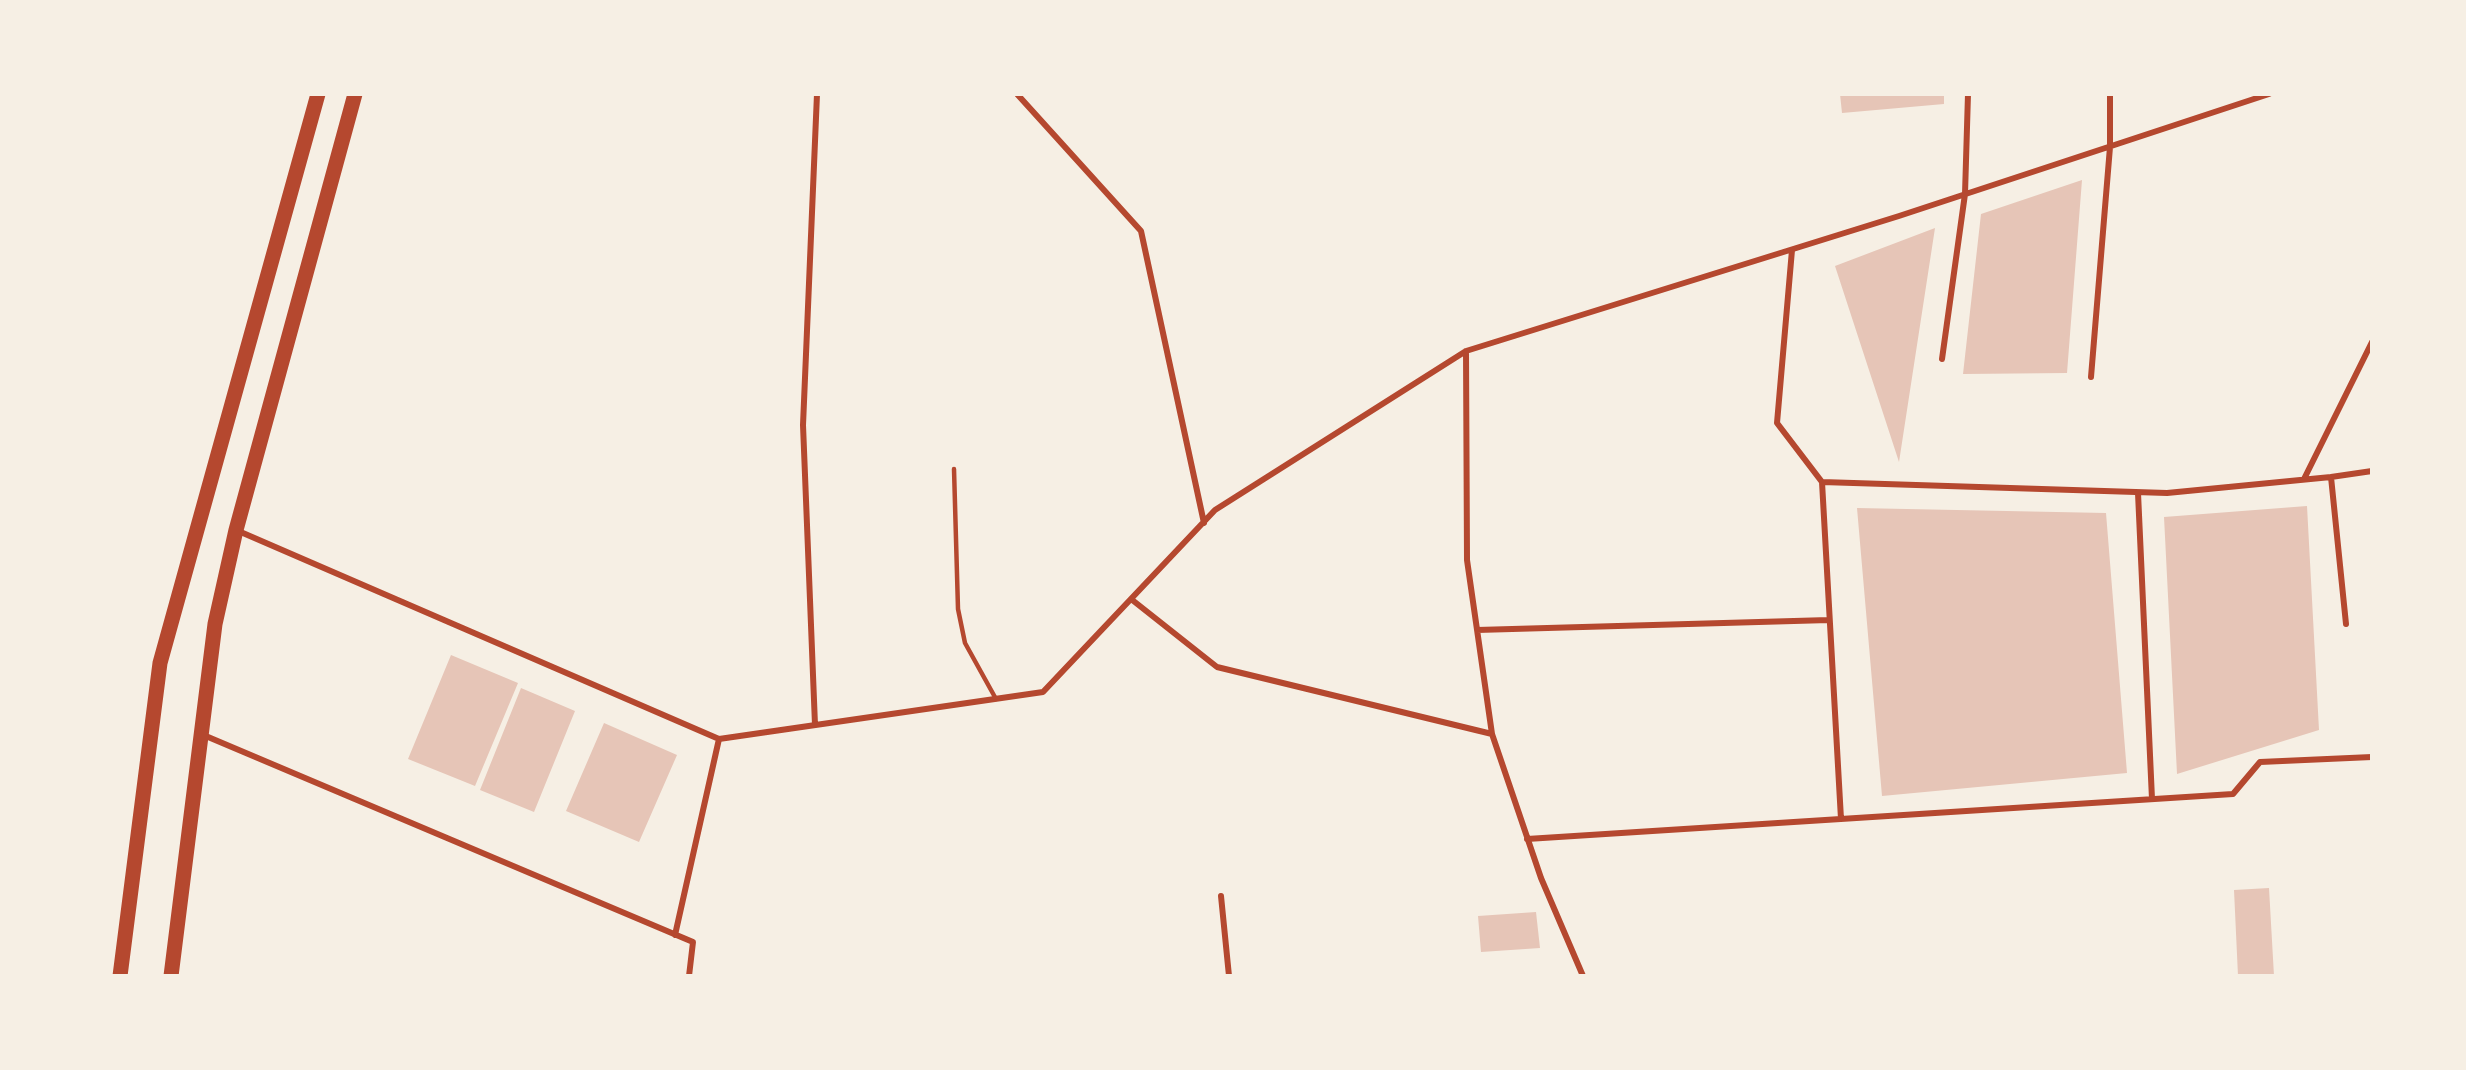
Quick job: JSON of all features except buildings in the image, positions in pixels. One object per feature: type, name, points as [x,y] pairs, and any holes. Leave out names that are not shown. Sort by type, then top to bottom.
[{"type":"main road","points":[[120,975],[160,663],[318,94]]},
{"type":"main road","points":[[171,975],[215,624],[236,530],[356,94]]},
{"type":"street","points":[[815,725],[803,425],[817,94]]},
{"type":"street","points":[[1017,94],[1141,231],[1204,523]]},
{"type":"street","points":[[1942,359],[1965,194],[1968,94]]},
{"type":"street","points":[[2091,377],[2110,147],[2110,94]]},
{"type":"street","points":[[236,530],[719,739],[1043,692],[1215,510],[1466,351],[1792,250],[2269,94]]},
{"type":"street","points":[[1792,250],[1777,423],[1822,482],[1840,819]]},
{"type":"street","points":[[2304,479],[2372,342]]},
{"type":"street","points":[[1466,351],[1467,560],[1492,735],[1541,878],[1583,975]]},
{"type":"street","points":[[1822,482],[2167,493],[2372,471]]},
{"type":"street","points":[[2331,477],[2346,624]]},
{"type":"street","points":[[2138,493],[2152,799]]},
{"type":"street","points":[[1131,599],[1217,667],[1492,735]]},
{"type":"street","points":[[1477,630],[1829,620]]},
{"type":"street","points":[[201,734],[693,942],[688,975]]},
{"type":"street","points":[[675,935],[719,739]]},
{"type":"street","points":[[1527,839],[2233,794],[2260,762],[2372,757]]},
{"type":"street","points":[[1221,896],[1229,975]]},
{"type":"lane","points":[[954,470],[958,609],[965,643],[996,699]]}]
